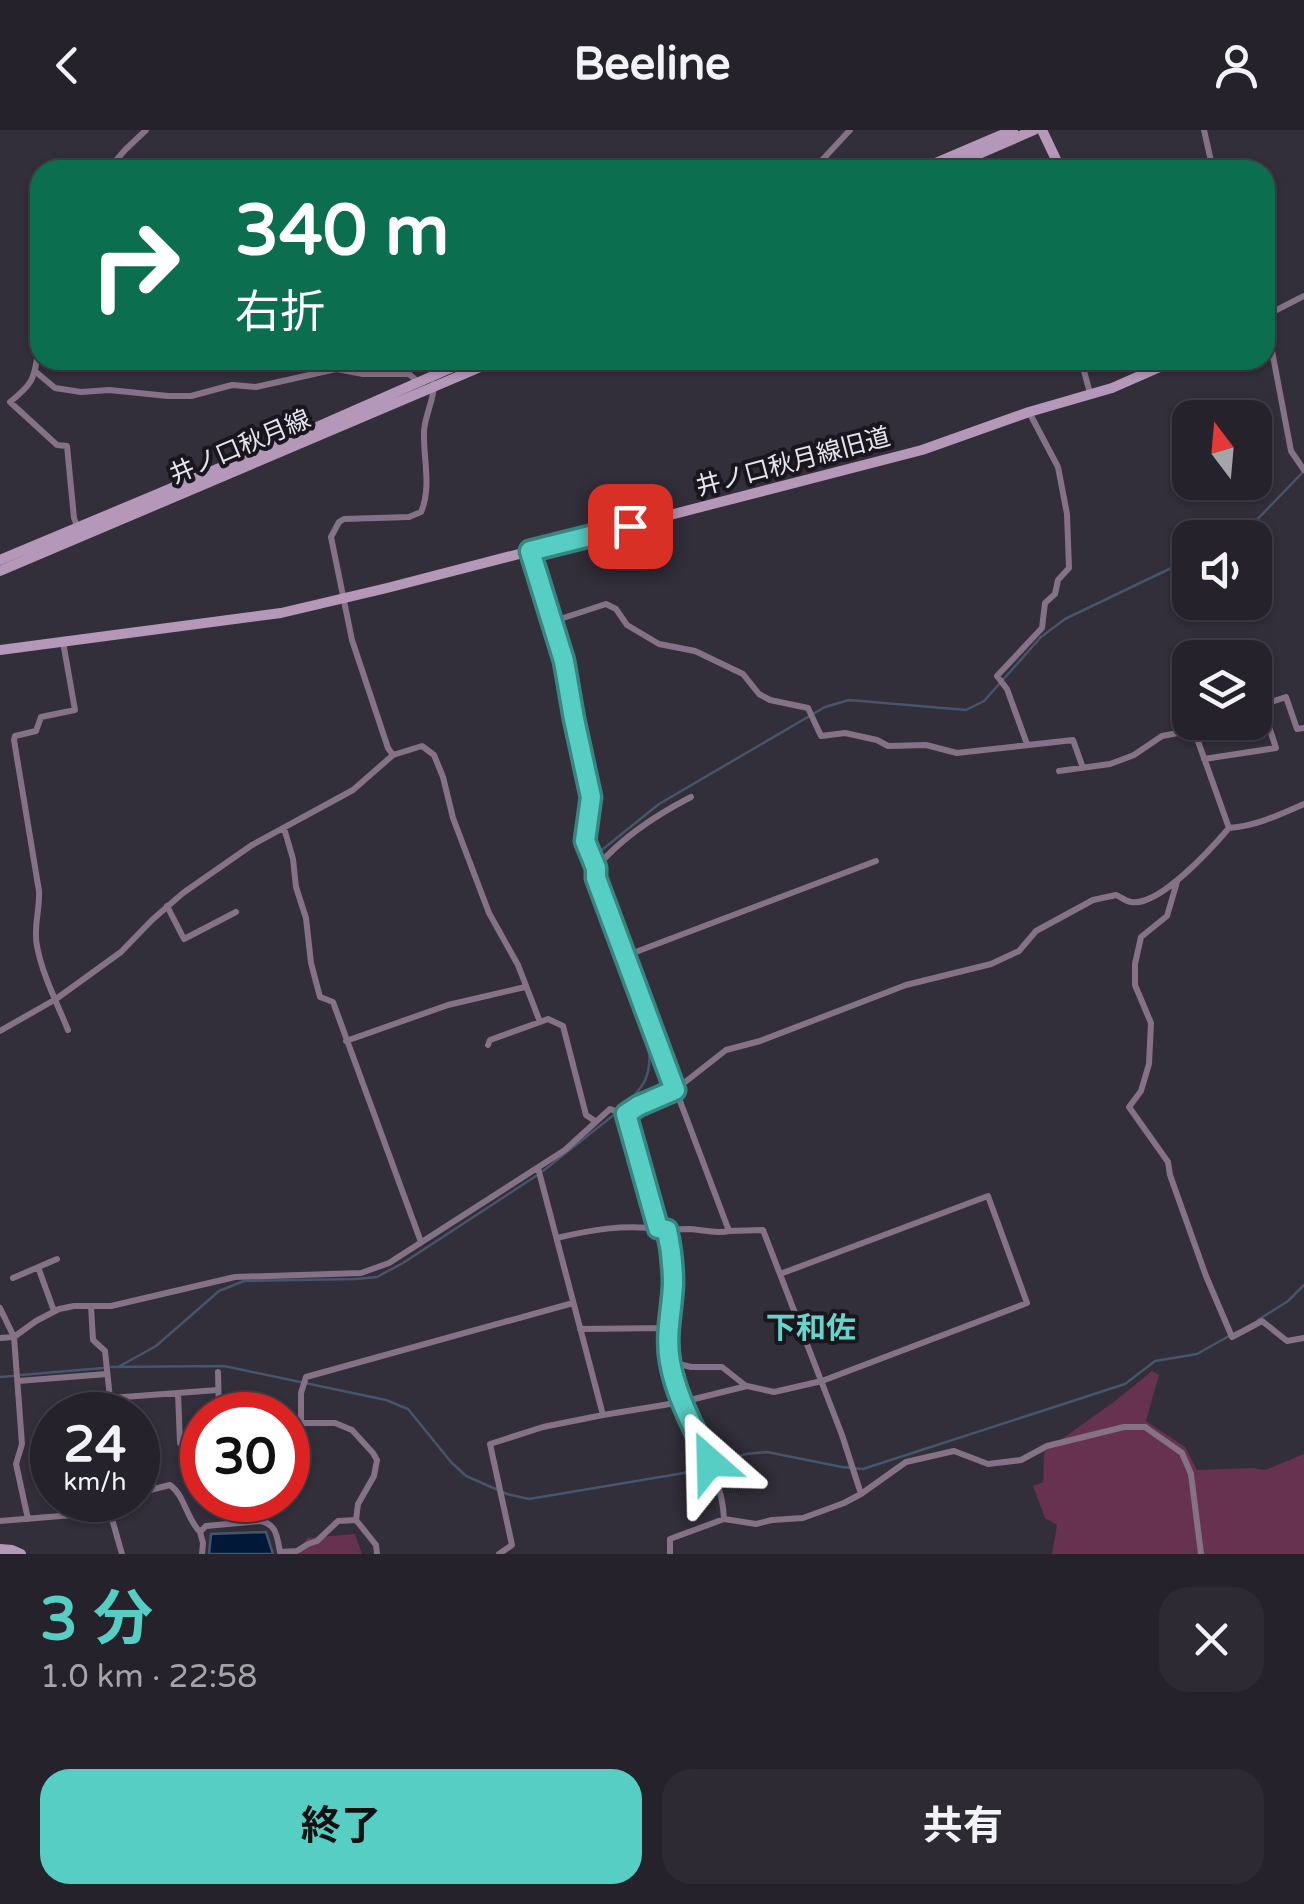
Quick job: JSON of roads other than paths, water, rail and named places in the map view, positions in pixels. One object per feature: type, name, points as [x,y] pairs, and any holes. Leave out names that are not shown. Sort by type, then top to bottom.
[{"type":"street","points":[[116,160],[146,130]]},
{"type":"street","points":[[822,160],[850,130]]},
{"type":"street","points":[[942,160],[1013,130]]},
{"type":"street","points":[[965,160],[1034,130]]},
{"type":"street","points":[[1042,130],[1056,160]]},
{"type":"street","points":[[1204,130],[1211,160]]},
{"type":"street","points":[[1275,311],[1304,296]]},
{"type":"street","points":[[1275,367],[1291,451],[1302,468]]},
{"type":"street","points":[[80,533],[74,518],[67,446],[57,445],[10,402],[29,386],[36,372],[56,388],[81,392],[109,390],[191,396],[232,385],[256,387],[332,370]]},
{"type":"street","points":[[341,370],[408,374],[419,384]]},
{"type":"street","name":"井ノ口秋月線","points":[[0,571],[419,384],[434,382],[453,370]]},
{"type":"street","name":"井ノ口秋月線","points":[[0,560],[80,533],[468,370]]},
{"type":"street","points":[[1084,370],[1090,394]]},
{"type":"street","name":"井ノ口秋月線旧道","points":[[0,650],[281,613],[922,450],[1112,388],[1153,370]]},
{"type":"street","points":[[393,755],[357,655],[331,537],[344,519],[408,517],[421,512],[426,500],[424,433],[434,382]]},
{"type":"street","points":[[1026,744],[1007,689],[997,676],[1042,628],[1045,603],[1055,594],[1058,580],[1068,568],[1066,514],[1058,468],[1029,412]]},
{"type":"street","points":[[530,551],[564,661],[591,797],[585,841],[624,956],[729,1231]]},
{"type":"street","points":[[551,622],[606,604],[616,609],[627,625],[659,644],[696,651],[743,674],[759,694],[770,700],[808,708],[820,736],[845,733],[900,747],[926,745],[957,753],[1073,740],[1083,768]]},
{"type":"street","points":[[63,642],[74,710],[41,717],[36,731],[15,736],[14,740],[39,891],[37,949],[68,1030]]},
{"type":"street","points":[[1204,759],[1276,748],[1262,705],[1286,697],[1297,730],[1304,728]]},
{"type":"street","points":[[1059,772],[1110,764],[1134,755],[1162,736],[1194,730],[1229,828]]},
{"type":"street","points":[[0,1032],[56,999],[121,952],[167,906],[252,845],[353,790],[393,755],[422,746],[434,756],[490,914],[542,1021]]},
{"type":"street","points":[[596,868],[662,812],[691,797]]},
{"type":"street","points":[[625,1114],[675,1090],[726,1050],[760,1041],[906,985],[991,964],[1019,951],[1036,931],[1094,900],[1116,894],[1131,902],[1146,900],[1177,881],[1229,828],[1268,820],[1304,804]]},
{"type":"street","points":[[284,828],[294,859],[296,887],[306,918],[320,997],[333,1002],[421,1242]]},
{"type":"street","points":[[624,956],[876,861]]},
{"type":"street","points":[[1177,881],[1167,916],[1141,938],[1135,964],[1136,985],[1150,1024],[1150,1064],[1141,1091],[1129,1107],[1168,1162],[1206,1276],[1232,1336],[1262,1321],[1287,1341],[1304,1338]]},
{"type":"street","points":[[167,906],[184,939],[236,912]]},
{"type":"street","points":[[346,1041],[448,1005],[526,987]]},
{"type":"street","points":[[488,1045],[490,1040],[542,1021],[557,1021],[563,1026],[586,1114],[595,1121]]},
{"type":"street","points":[[0,1338],[14,1337],[54,1311],[74,1306],[110,1306],[235,1277],[360,1272],[389,1264],[565,1150],[610,1109],[625,1114]]},
{"type":"street","points":[[625,1114],[658,1228]]},
{"type":"street","points":[[538,1168],[602,1415]]},
{"type":"street","points":[[670,1362],[722,1367],[748,1386],[774,1392],[790,1390],[1027,1303],[988,1196],[780,1274]]},
{"type":"street","points":[[557,1238],[616,1228],[688,1229],[717,1234],[763,1230],[861,1494]]},
{"type":"street","points":[[667,1230],[673,1286],[668,1328],[670,1362],[682,1402],[710,1462],[724,1519]]},
{"type":"street","points":[[12,1278],[57,1259]]},
{"type":"street","points":[[38,1268],[54,1311]]},
{"type":"street","points":[[301,1392],[306,1377],[573,1303]]},
{"type":"street","points":[[91,1306],[93,1340],[105,1350],[110,1398],[218,1390],[218,1372]]},
{"type":"street","points":[[0,1308],[14,1337],[22,1444],[16,1464],[28,1519],[0,1522]]},
{"type":"street","points":[[580,1329],[668,1328]]},
{"type":"street","points":[[18,1381],[107,1374]]},
{"type":"street","points":[[500,1554],[512,1545],[490,1444],[544,1427],[748,1386]]},
{"type":"street","points":[[178,1393],[180,1443]]},
{"type":"street","points":[[310,1424],[336,1423],[352,1430],[373,1454],[374,1476],[358,1504],[356,1520],[376,1546],[377,1554]]},
{"type":"street","points":[[670,1554],[670,1539],[724,1519],[756,1524],[803,1518],[844,1503],[906,1462],[954,1450],[988,1464],[1021,1460],[1046,1446],[1124,1427],[1145,1427],[1182,1453],[1191,1474],[1200,1554]]},
{"type":"street","points":[[160,1488],[170,1485],[178,1490],[200,1532],[202,1554]]},
{"type":"street","points":[[200,1532],[206,1526],[268,1522],[275,1529],[280,1552],[297,1551],[317,1542],[338,1521],[356,1520]]},
{"type":"street","points":[[113,1522],[122,1554]]},
{"type":"street","points":[[0,1550],[21,1554]]},
{"type":"water","points":[[266,1532],[273,1554],[209,1554],[211,1534]]},
{"type":"waterway","points":[[1257,520],[1303,472]]},
{"type":"waterway","points":[[621,1109],[645,1081],[649,1045],[589,882],[598,853],[659,804],[825,707],[849,700],[966,710],[984,701],[1041,637],[1065,619],[1172,568]]},
{"type":"waterway","points":[[543,1171],[615,1114]]},
{"type":"waterway","points":[[120,1366],[156,1346],[219,1291],[244,1281],[377,1277],[536,1176]]},
{"type":"waterway","points":[[1258,1320],[1288,1301],[1304,1285]]},
{"type":"waterway","points":[[111,1367],[224,1366],[386,1400],[408,1409],[466,1476],[529,1499],[684,1473],[746,1454],[767,1452],[863,1469],[1125,1384],[1155,1361],[1197,1354],[1229,1336]]},
{"type":"waterway","points":[[21,1375],[103,1368]]},
{"type":"waterway","points":[[0,1377],[13,1376]]},
{"type":"district","name":"下和佐","points":[[811,1328]]}]
